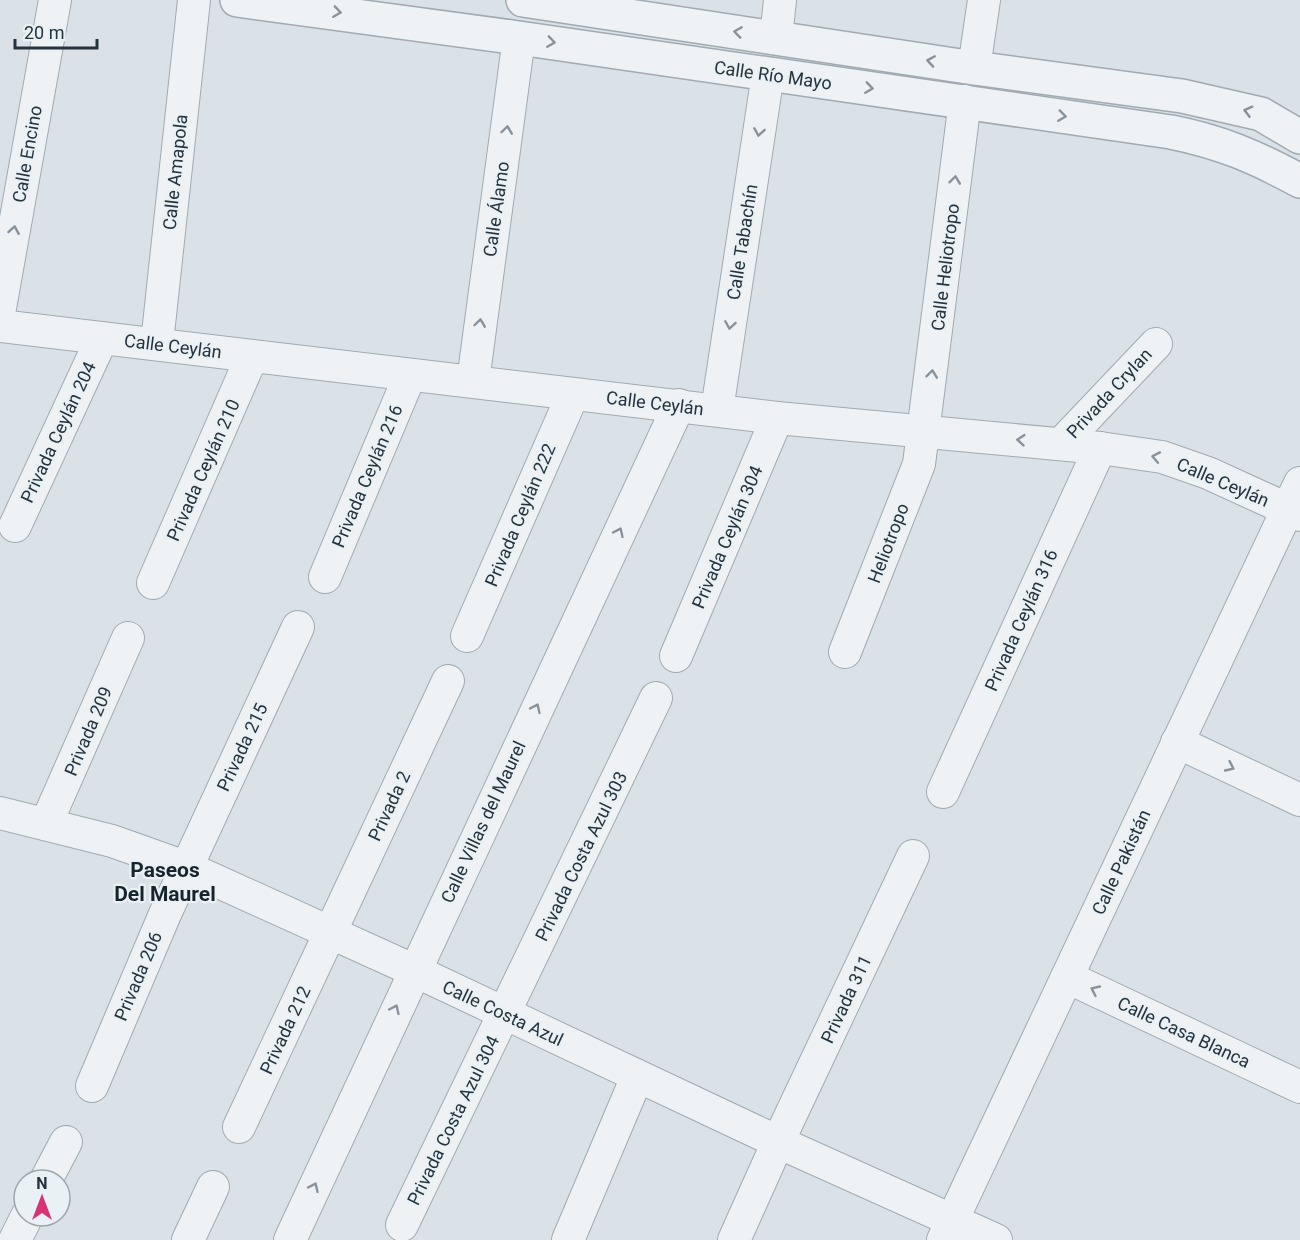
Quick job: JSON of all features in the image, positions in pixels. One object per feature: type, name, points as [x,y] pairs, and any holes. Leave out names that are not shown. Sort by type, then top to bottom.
[{"type":"street","name":"Calle Encino","points":[[0,308],[55,0]]},
{"type":"street","name":"Calle Amapola","points":[[157,343],[194,0]]},
{"type":"street","name":"Calle Río Mayo","points":[[237,0],[302,4],[519,38],[1172,132],[1216,141],[1257,157],[1300,180]]},
{"type":"street","name":"Calle Río Mayo","points":[[523,0],[974,68],[1182,96],[1261,114],[1300,137]]},
{"type":"street","points":[[776,38],[780,0]]},
{"type":"street","points":[[974,68],[984,0]]},
{"type":"street","name":"Calle Álamo","points":[[472,381],[519,38]]},
{"type":"street","name":"Calle Tabachín","points":[[717,410],[768,74]]},
{"type":"street","name":"Calle Heliotropo","points":[[925,432],[965,101]]},
{"type":"street","name":"Calle Ceylán","points":[[0,326],[777,418],[1100,448],[1162,457],[1296,503]]},
{"type":"street","name":"Privada Ceylán 204","points":[[15,526],[102,338]]},
{"type":"street","name":"Privada Crylan","points":[[1062,443],[1156,344]]},
{"type":"street","name":"Privada Ceylán 210","points":[[153,583],[252,356]]},
{"type":"street","name":"Privada Ceylán 216","points":[[325,576],[410,375]]},
{"type":"street","name":"Privada Ceylán 222","points":[[467,636],[573,394]]},
{"type":"street","name":"Calle Villas del Maurel","points":[[290,1240],[413,970],[679,405]]},
{"type":"street","name":"Privada Ceylán 304","points":[[676,656],[777,418]]},
{"type":"street","name":"Heliotropo","points":[[845,652],[919,464],[925,432]]},
{"type":"street","name":"Privada Ceylán 316","points":[[943,792],[1100,448]]},
{"type":"street","name":"Calle Pakistán","points":[[948,1230],[1177,742],[1296,503]]},
{"type":"street","name":"Privada 215","points":[[188,868],[298,627]]},
{"type":"street","name":"Privada 209","points":[[46,824],[128,638]]},
{"type":"street","name":"Privada 2","points":[[329,932],[448,681]]},
{"type":"street","name":"Privada Costa Azul 303","points":[[505,1014],[656,698]]},
{"type":"street","points":[[1177,742],[1300,800]]},
{"type":"street","name":"Calle Costa Azul","points":[[0,813],[112,841],[188,868],[413,970],[778,1142],[948,1230],[996,1240]]},
{"type":"street","name":"Privada 311","points":[[734,1240],[914,856]]},
{"type":"street","name":"Privada 206","points":[[92,1086],[165,914],[188,868]]},
{"type":"street","name":"Privada 212","points":[[239,1127],[329,932]]},
{"type":"street","name":"Calle Casa Blanca","points":[[1067,977],[1300,1087]]},
{"type":"street","name":"Privada Costa Azul 304","points":[[402,1225],[505,1014]]},
{"type":"street","points":[[567,1240],[637,1077]]},
{"type":"street","points":[[52,1168],[66,1142]]},
{"type":"street","points":[[188,1240],[213,1187]]},
{"type":"district","name":"Paseos Del Maurel","points":[[165,882]]}]
